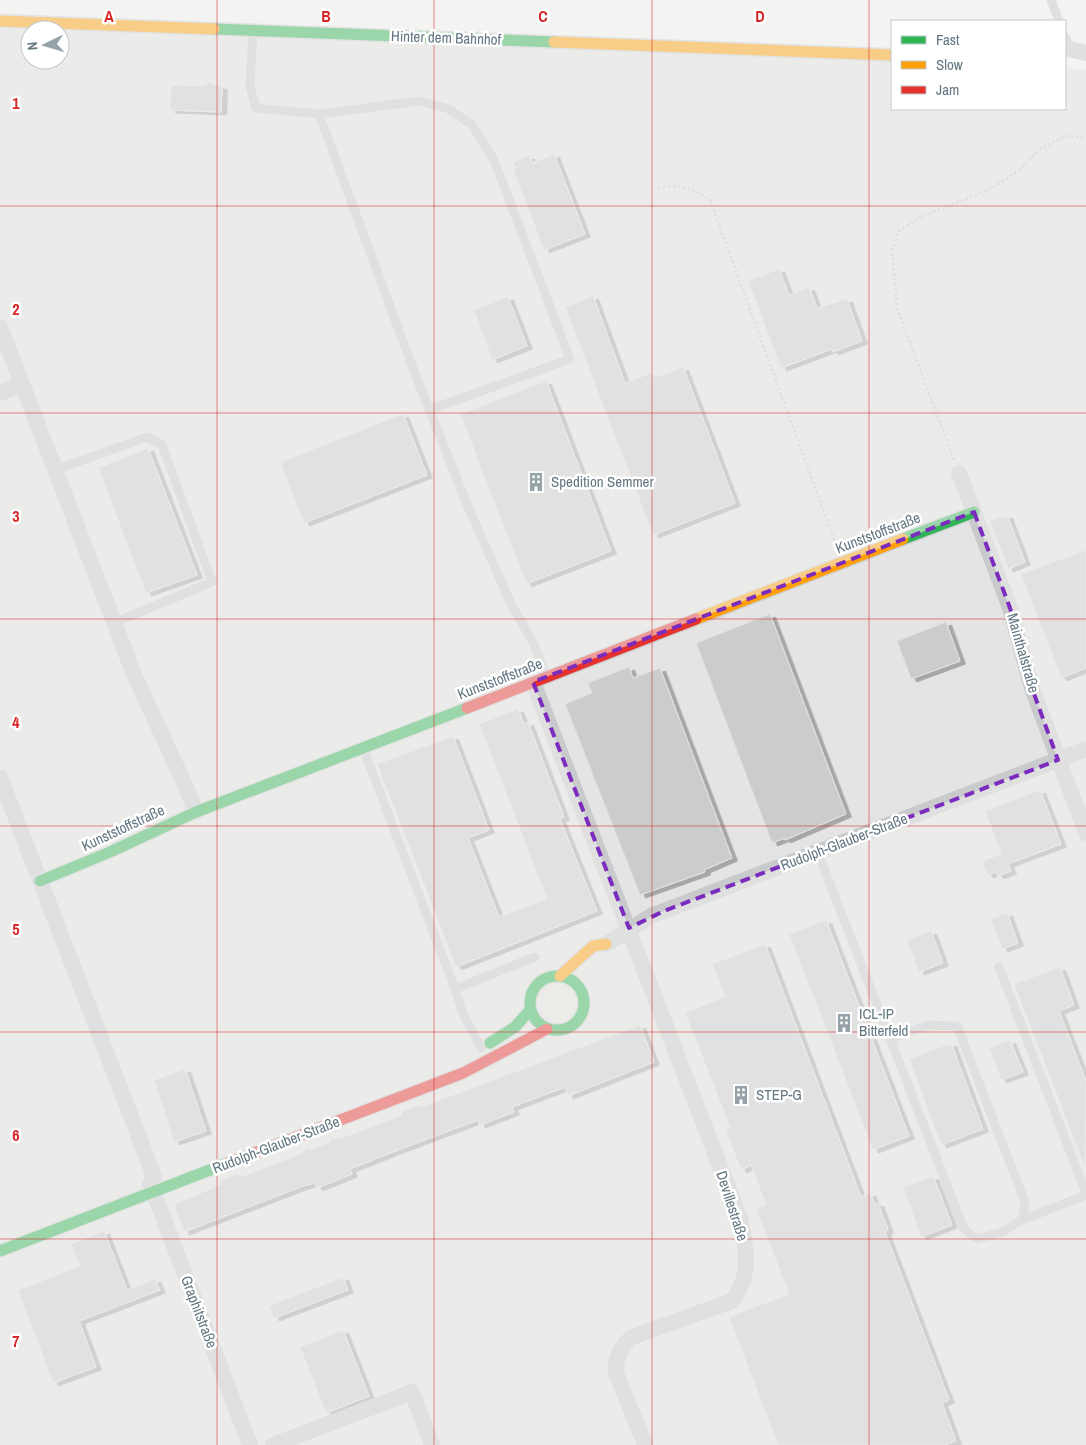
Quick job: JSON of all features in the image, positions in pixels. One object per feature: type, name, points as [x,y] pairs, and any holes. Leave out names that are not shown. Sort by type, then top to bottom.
[{"type":"street","name":"Hinter dem Bahnhof","points":[[0,21],[891,55]]},
{"type":"street","points":[[1066,45],[1086,53]]},
{"type":"street","points":[[0,327],[113,623],[134,674],[186,785],[196,812]]},
{"type":"street","points":[[0,393],[22,384]]},
{"type":"street","name":"Mainthalstraße","points":[[959,473],[1010,608],[1033,692],[1086,833]]},
{"type":"street","name":"Kunststoffstraße","points":[[40,881],[110,852],[196,812],[974,512]]},
{"type":"street","name":"Devillestraße","points":[[540,680],[629,928],[740,1218],[748,1256],[742,1288],[732,1301],[632,1337],[622,1347],[617,1360],[616,1373],[645,1445]]},
{"type":"street","name":"Rudolph-Glauber-Straße","points":[[477,1050],[515,1027],[531,1009],[530,999],[537,985],[545,979],[560,976],[593,946],[604,950],[629,928],[664,911],[1086,749]]},
{"type":"street","name":"Graphitstraße","points":[[0,777],[250,1445]]},
{"type":"street","points":[[560,976],[574,982],[581,990]]},
{"type":"street","name":"Rudolph-Glauber-Straße","points":[[0,1250],[152,1181],[463,1073],[492,1061],[524,1040],[547,1029],[567,1029],[578,1021],[585,1002],[581,990],[586,977]]},
{"type":"street","points":[[531,1009],[536,1021],[547,1029]]},
{"type":"street","points":[[273,1445],[412,1392],[432,1445]]},
{"type":"lane","points":[[1051,0],[1059,20]]},
{"type":"lane","points":[[253,30],[250,87],[256,108],[319,114],[419,101],[446,108],[472,125],[494,160],[570,358],[430,410]]},
{"type":"lane","points":[[319,114],[430,410],[511,604],[533,642],[540,680]]},
{"type":"lane","points":[[55,470],[147,437],[162,444],[212,582],[113,623]]},
{"type":"lane","points":[[363,748],[477,1050]]},
{"type":"lane","points":[[818,852],[964,1228],[977,1239],[1002,1232],[1022,1220],[1086,1194],[999,967]]},
{"type":"lane","points":[[455,989],[535,957]]},
{"type":"lane","points":[[890,1039],[929,1024],[957,1026],[1025,1202],[1022,1220]]},
{"type":"path","points":[[959,473],[897,308],[892,250],[899,231],[919,218],[992,188],[1021,169],[1040,148],[1066,136],[1086,137]]},
{"type":"path","points":[[658,188],[669,185],[692,188],[710,200],[843,563]]},
{"type":"highlighted area","points":[[974,512],[1010,608],[1033,691],[1058,760],[664,911],[629,928],[533,682]]},
{"type":"shaded area","points":[[0,13],[891,60],[891,110],[1066,110],[1066,68],[1086,70],[1086,1445],[0,1445]]},
{"type":"shaded area","points":[[557,989],[563,990],[571,998],[571,1010],[563,1018],[557,1019],[551,1018],[543,1010],[542,1004],[543,998],[551,990]]},
{"type":"building","points":[[209,83],[222,87],[221,112],[170,110],[171,85],[200,86]]},
{"type":"building","points":[[554,154],[585,234],[544,250],[513,170],[516,169],[513,162],[529,156],[532,163]]},
{"type":"building","points":[[779,269],[789,295],[809,287],[817,308],[847,299],[862,341],[833,352],[832,349],[781,368],[748,281]]},
{"type":"building","points":[[593,296],[625,383],[651,373],[653,378],[683,367],[735,503],[653,535],[565,307]]},
{"type":"building","points":[[508,297],[527,346],[492,360],[474,310]]},
{"type":"building","name":"Spedition Semmer","points":[[546,381],[611,551],[526,584],[460,414]]},
{"type":"building","points":[[403,414],[427,475],[304,523],[280,462]]},
{"type":"building","points":[[148,448],[197,575],[146,593],[98,468]]},
{"type":"building","points":[[1007,515],[1025,562],[1008,569],[990,521]]},
{"type":"building","points":[[1086,550],[1086,668],[1061,678],[1021,574]]},
{"type":"building","points":[[770,614],[846,814],[785,840],[785,838],[772,843],[696,643]]},
{"type":"building","points":[[946,622],[960,661],[911,679],[897,641]]},
{"type":"building","points":[[629,667],[633,678],[660,668],[732,858],[704,870],[705,872],[640,895],[565,704],[592,693],[588,683]]},
{"type":"building","points":[[518,709],[524,724],[528,722],[564,817],[560,819],[597,911],[456,967],[377,764],[453,736],[489,830],[468,838],[499,917],[547,899],[479,724]]},
{"type":"building","points":[[1040,790],[1061,844],[1008,864],[1011,871],[998,876],[996,872],[987,875],[982,861],[1001,854],[985,811]]},
{"type":"building","points":[[1007,913],[1018,943],[1002,949],[990,919]]},
{"type":"building","name":"ICL-IP Bitterfeld","points":[[826,920],[909,1136],[873,1150],[789,934]]},
{"type":"building","points":[[931,931],[943,963],[919,972],[907,940]]},
{"type":"building","points":[[765,944],[861,1197],[870,1193],[875,1204],[878,1203],[888,1230],[885,1232],[949,1400],[942,1403],[956,1441],[945,1445],[778,1445],[729,1317],[789,1294],[756,1209],[766,1205],[751,1165],[741,1170],[725,1129],[730,1127],[685,1013],[725,997],[712,964]]},
{"type":"building","points":[[1060,967],[1074,1005],[1059,1011],[1086,1081],[1085,1168],[1014,984]]},
{"type":"building","points":[[640,1025],[654,1062],[568,1096],[565,1087],[512,1107],[514,1112],[480,1125],[478,1120],[350,1169],[352,1174],[317,1188],[315,1183],[303,1186],[184,1232],[174,1204],[220,1185],[221,1181],[237,1174],[243,1176],[301,1154],[307,1148],[312,1149],[329,1143],[331,1138],[339,1139],[401,1115],[402,1111],[417,1105],[421,1107]]},
{"type":"building","points":[[1010,1040],[1023,1072],[1001,1080],[989,1048]]},
{"type":"building","points":[[951,1043],[983,1129],[941,1145],[909,1059]]},
{"type":"building","points":[[185,1069],[206,1131],[174,1142],[154,1080]]},
{"type":"building","points":[[933,1176],[952,1225],[921,1237],[903,1187]]},
{"type":"building","points":[[104,1231],[127,1290],[155,1279],[160,1290],[79,1321],[96,1367],[53,1383],[18,1290],[80,1266],[71,1244]]},
{"type":"building","points":[[343,1277],[348,1290],[274,1318],[269,1306]]},
{"type":"building","points":[[343,1330],[369,1396],[326,1413],[300,1347]]},
{"type":"traffic: fast","points":[[214,29],[554,42]]},
{"type":"traffic: fast","points":[[903,539],[974,512]]},
{"type":"traffic: fast","points":[[40,881],[110,852],[196,812],[467,708]]},
{"type":"traffic: fast","points":[[552,976],[562,976],[572,980],[580,988],[584,1003],[580,1018],[572,1026],[562,1030],[552,1030],[542,1026],[534,1018],[530,1008],[530,998],[534,988],[542,980],[552,976]]},
{"type":"traffic: fast","points":[[490,1043],[515,1027],[531,1009]]},
{"type":"traffic: fast","points":[[0,1251],[228,1163]]},
{"type":"traffic: slow","points":[[0,21],[214,29]]},
{"type":"traffic: slow","points":[[554,42],[891,55]]},
{"type":"traffic: slow","points":[[696,619],[903,539]]},
{"type":"traffic: slow","points":[[560,976],[593,946],[606,944]]},
{"type":"traffic: jam","points":[[467,708],[696,619]]},
{"type":"traffic: jam","points":[[228,1163],[463,1073],[547,1029]]},
{"type":"place","name":"Spedition Semmer","points":[[536,482]]},
{"type":"place","name":"ICL-IP Bitterfeld","points":[[844,1023]]},
{"type":"place","name":"STEP-G","points":[[741,1095]]}]
